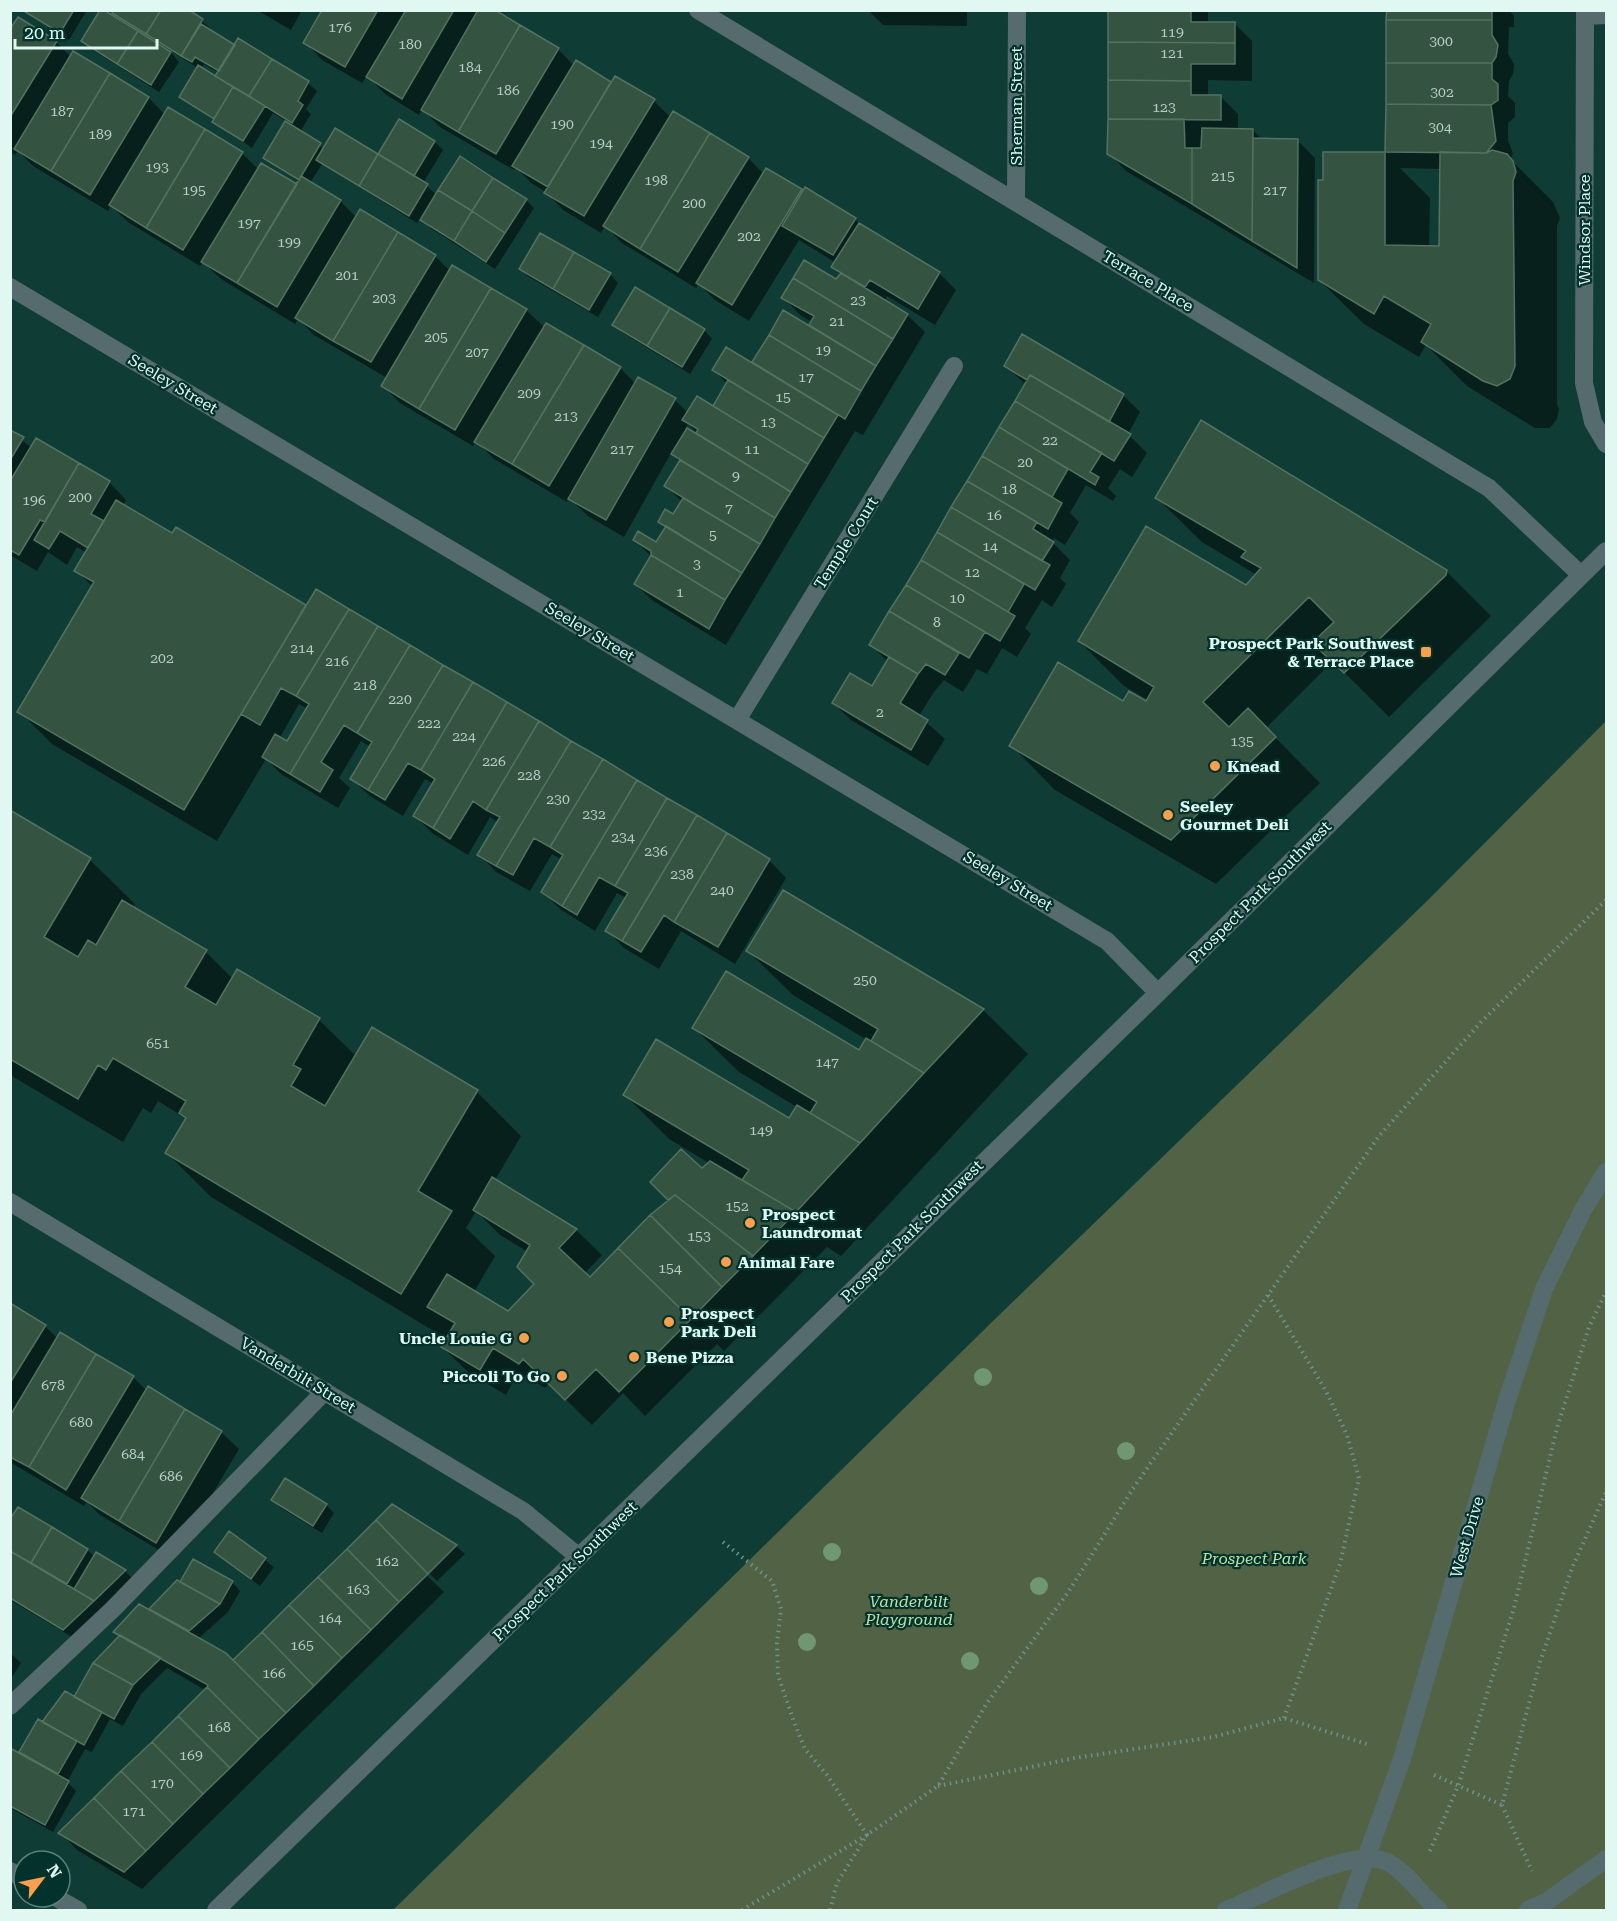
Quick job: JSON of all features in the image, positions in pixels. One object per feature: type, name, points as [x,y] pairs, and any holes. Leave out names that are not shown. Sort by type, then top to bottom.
[{"type":"street","name":"Terrace Place","points":[[698,10],[1489,488],[1581,575]]},
{"type":"street","name":"Sherman Street","points":[[1016,201],[1017,10]]},
{"type":"street","points":[[1585,13],[1606,15]]},
{"type":"street","name":"Windsor Place","points":[[1585,13],[1584,383],[1593,422],[1606,444]]},
{"type":"street","name":"Seeley Street","points":[[10,287],[1107,940],[1158,993]]},
{"type":"street","name":"Temple Court","points":[[737,720],[954,366]]},
{"type":"street","name":"Prospect Park Southwest","points":[[216,1911],[1158,993],[1606,551]]},
{"type":"street","name":"West Drive","points":[[1347,1911],[1402,1759],[1507,1400],[1544,1289],[1584,1208],[1606,1172]]},
{"type":"street","name":"Vanderbilt Street","points":[[10,1202],[524,1511],[579,1557]]},
{"type":"street","points":[[10,1706],[113,1609],[325,1391]]},
{"type":"street","points":[[1226,1911],[1314,1870],[1366,1856],[1389,1862],[1438,1911]]},
{"type":"street","points":[[1528,1911],[1546,1902],[1606,1859]]},
{"type":"path","points":[[938,1786],[987,1704],[1069,1591],[1134,1487],[1379,1136],[1482,1021],[1606,900]]},
{"type":"path","points":[[1429,1853],[1458,1786],[1514,1608],[1557,1428],[1589,1327],[1606,1292]]},
{"type":"path","points":[[1268,1295],[1326,1390],[1347,1434],[1359,1478],[1341,1564],[1284,1718]]},
{"type":"path","points":[[1546,1902],[1502,1805],[1540,1662],[1572,1568],[1606,1491]]},
{"type":"path","points":[[723,1542],[772,1581],[781,1609],[777,1643],[778,1675],[794,1722],[805,1749],[827,1775],[867,1835]]},
{"type":"path","points":[[742,1911],[816,1863],[867,1835],[938,1786],[1075,1758],[1213,1737],[1284,1718],[1362,1742],[1502,1805]]},
{"type":"path","points":[[830,1911],[837,1883],[867,1835]]},
{"type":"green space","name":"Prospect Park","points":[[1606,721],[1606,1910],[393,1910],[994,1320],[1427,901]]},
{"type":"building","points":[[22,10],[74,10],[60,33]]},
{"type":"building","points":[[100,10],[104,10],[138,31],[117,64],[81,41]]},
{"type":"building","points":[[113,10],[161,10],[146,34],[112,13]]},
{"type":"building","points":[[161,10],[189,10],[203,19],[181,56],[146,34]]},
{"type":"building","points":[[322,10],[378,10],[345,67],[303,43]]},
{"type":"building","points":[[406,10],[454,10],[402,99],[366,77]]},
{"type":"building","points":[[478,10],[495,10],[520,25],[458,132],[421,110]]},
{"type":"building","points":[[1108,10],[1191,10],[1191,22],[1235,22],[1235,43],[1108,42]]},
{"type":"building","points":[[1387,10],[1492,10],[1492,20],[1386,20]]},
{"type":"building","points":[[18,17],[57,41],[10,117],[10,29]]},
{"type":"building","points":[[1386,20],[1492,20],[1492,35],[1498,45],[1496,57],[1492,63],[1386,63]]},
{"type":"building","points":[[201,24],[235,45],[219,71],[195,57],[192,62],[181,56]]},
{"type":"building","points":[[520,25],[559,48],[496,154],[458,132]]},
{"type":"building","points":[[138,31],[171,52],[151,85],[117,64]]},
{"type":"building","points":[[238,38],[272,59],[249,96],[215,76]]},
{"type":"building","points":[[1108,42],[1235,43],[1235,64],[1191,64],[1191,81],[1108,80]]},
{"type":"building","points":[[73,51],[110,73],[51,171],[14,149]]},
{"type":"building","points":[[272,59],[309,81],[298,101],[303,105],[292,123],[249,96]]},
{"type":"building","points":[[576,60],[611,82],[548,187],[512,166]]},
{"type":"building","points":[[1386,63],[1492,63],[1492,79],[1498,84],[1498,100],[1491,105],[1386,104]]},
{"type":"building","points":[[198,65],[233,87],[214,119],[179,97]]},
{"type":"building","points":[[110,73],[149,97],[90,195],[51,171]]},
{"type":"building","points":[[615,76],[655,99],[584,216],[544,193]]},
{"type":"building","points":[[1108,80],[1191,81],[1191,95],[1221,95],[1221,120],[1108,119]]},
{"type":"building","points":[[233,87],[265,106],[243,141],[212,122]]},
{"type":"building","points":[[1386,104],[1491,105],[1496,141],[1486,153],[1385,152]]},
{"type":"building","points":[[168,107],[205,129],[146,228],[109,205]]},
{"type":"building","points":[[673,111],[710,133],[640,249],[603,226]]},
{"type":"building","points":[[399,119],[435,141],[414,176],[378,154]]},
{"type":"building","points":[[1108,119],[1184,119],[1185,148],[1192,148],[1192,204],[1107,154]]},
{"type":"building","points":[[285,121],[321,143],[299,180],[263,158]]},
{"type":"building","points":[[335,128],[378,154],[359,186],[316,160]]},
{"type":"building","points":[[1202,128],[1253,129],[1252,241],[1192,204],[1192,148],[1201,148]]},
{"type":"building","points":[[205,129],[243,152],[183,250],[146,228]]},
{"type":"building","points":[[710,133],[749,157],[678,272],[640,249]]},
{"type":"building","points":[[1253,138],[1298,139],[1297,268],[1252,241]]},
{"type":"building","points":[[1492,150],[1507,154],[1513,161],[1516,172],[1513,181],[1515,366],[1510,379],[1497,386],[1483,381],[1421,342],[1431,324],[1384,296],[1374,314],[1318,280],[1318,180],[1323,180],[1323,152],[1385,152],[1385,245],[1439,246],[1440,152],[1486,153]]},
{"type":"building","points":[[378,154],[428,184],[409,216],[359,186]]},
{"type":"building","points":[[460,156],[493,178],[472,211],[438,190]]},
{"type":"building","points":[[261,163],[297,184],[237,283],[201,262]]},
{"type":"building","points":[[766,168],[802,189],[732,305],[696,283]]},
{"type":"building","points":[[301,176],[341,200],[277,307],[237,283]]},
{"type":"building","points":[[493,178],[527,199],[505,233],[472,211]]},
{"type":"building","points":[[805,187],[856,218],[833,255],[782,226]]},
{"type":"building","points":[[438,190],[472,211],[454,241],[420,220]]},
{"type":"building","points":[[360,209],[398,232],[333,341],[295,318]]},
{"type":"building","points":[[472,211],[505,233],[486,262],[454,241]]},
{"type":"building","points":[[859,223],[940,272],[918,309],[870,280],[865,287],[831,267]]},
{"type":"building","points":[[398,232],[436,255],[371,362],[333,341]]},
{"type":"building","points":[[540,233],[574,252],[553,289],[519,269]]},
{"type":"building","points":[[574,252],[611,273],[589,310],[553,289]]},
{"type":"building","points":[[804,260],[836,279],[841,273],[908,314],[893,339],[793,278]]},
{"type":"building","points":[[452,265],[491,288],[419,409],[381,386]]},
{"type":"building","points":[[793,278],[893,339],[876,366],[809,325],[814,316],[781,298]]},
{"type":"building","points":[[635,287],[670,308],[647,346],[612,325]]},
{"type":"building","points":[[491,288],[527,309],[455,430],[419,409]]},
{"type":"building","points":[[670,308],[705,329],[682,367],[647,346]]},
{"type":"building","points":[[783,310],[876,366],[861,391],[769,335]]},
{"type":"building","points":[[546,323],[584,345],[512,464],[474,442]]},
{"type":"building","points":[[1022,334],[1124,394],[1109,422],[1030,375],[1027,380],[1004,366]]},
{"type":"building","points":[[769,335],[861,391],[845,419],[752,362]]},
{"type":"building","points":[[584,345],[621,367],[549,486],[512,464]]},
{"type":"building","points":[[726,347],[838,415],[824,438],[712,370]]},
{"type":"building","points":[[1030,375],[1131,434],[1114,461],[1015,401]]},
{"type":"building","points":[[638,377],[676,398],[606,520],[568,499]]},
{"type":"building","points":[[728,380],[824,438],[808,464],[713,406]]},
{"type":"building","points":[[697,396],[808,464],[791,492],[696,433],[698,429],[682,420]]},
{"type":"building","points":[[1015,401],[1102,453],[1090,472],[1099,477],[1095,485],[999,427]]},
{"type":"building","points":[[1201,420],[1447,570],[1446,575],[1344,673],[1312,643],[1334,622],[1309,597],[1203,702],[1229,727],[1248,708],[1276,737],[1171,840],[1009,746],[1058,662],[1123,701],[1129,691],[1146,701],[1154,687],[1078,641],[1146,526],[1246,585],[1261,568],[1241,557],[1246,551],[1155,498]]},
{"type":"building","points":[[999,427],[1068,469],[1052,497],[982,456]]},
{"type":"building","points":[[687,428],[791,492],[775,518],[671,454]]},
{"type":"building","points":[[10,430],[24,437],[10,460]]},
{"type":"building","points":[[36,438],[79,463],[45,522],[40,520],[19,555],[10,550],[10,481]]},
{"type":"building","points":[[982,456],[1062,503],[1048,529],[967,481]]},
{"type":"building","points":[[680,460],[775,518],[760,544],[664,486]]},
{"type":"building","points":[[79,463],[110,481],[91,514],[104,521],[88,548],[60,531],[49,549],[34,540]]},
{"type":"building","points":[[967,481],[1037,522],[1033,529],[1054,542],[1042,561],[951,507]]},
{"type":"building","points":[[683,498],[760,544],[742,573],[658,522],[665,509],[673,514]]},
{"type":"building","points":[[116,500],[172,533],[176,527],[306,605],[184,810],[17,712],[94,582],[74,571]]},
{"type":"building","points":[[951,507],[1050,565],[1035,590],[937,532]]},
{"type":"building","points":[[666,526],[742,573],[725,600],[651,555],[651,551],[633,540],[638,531],[656,542]]},
{"type":"building","points":[[937,532],[1024,584],[1008,612],[921,560]]},
{"type":"building","points":[[651,555],[725,600],[709,629],[634,584]]},
{"type":"building","points":[[921,560],[1015,616],[1000,641],[906,585]]},
{"type":"building","points":[[906,585],[985,632],[969,658],[889,611]]},
{"type":"building","points":[[316,589],[349,609],[296,696],[281,688],[260,725],[241,714]]},
{"type":"building","points":[[349,609],[378,626],[290,774],[262,757],[275,734],[287,741],[309,704],[296,696]]},
{"type":"building","points":[[889,611],[959,653],[945,675],[926,664],[918,674],[869,645]]},
{"type":"building","points":[[378,626],[410,645],[357,733],[344,725],[321,762],[333,770],[320,792],[290,774]]},
{"type":"building","points":[[410,645],[443,665],[368,790],[350,779],[372,742],[357,733]]},
{"type":"building","points":[[889,657],[918,674],[900,703],[928,720],[911,750],[832,703],[850,673],[872,686]]},
{"type":"building","points":[[443,665],[473,682],[421,770],[408,763],[385,800],[368,790]]},
{"type":"building","points":[[473,682],[507,702],[433,828],[413,816],[435,779],[421,770]]},
{"type":"building","points":[[507,702],[539,721],[486,810],[473,801],[450,839],[433,828]]},
{"type":"building","points":[[539,721],[571,741],[496,866],[477,855],[500,817],[486,810]]},
{"type":"building","points":[[571,741],[603,759],[550,847],[534,838],[513,875],[496,866]]},
{"type":"building","points":[[603,759],[637,780],[562,906],[541,892],[563,855],[550,847]]},
{"type":"building","points":[[637,780],[667,798],[615,886],[599,877],[577,915],[562,906]]},
{"type":"building","points":[[667,798],[697,815],[622,941],[605,931],[628,893],[615,886]]},
{"type":"building","points":[[10,810],[91,858],[44,937],[78,957],[88,940],[96,945],[122,900],[207,950],[185,987],[216,1005],[237,969],[320,1018],[293,1065],[301,1069],[291,1086],[325,1106],[372,1027],[478,1090],[418,1191],[452,1211],[401,1294],[165,1153],[186,1118],[179,1113],[186,1101],[113,1058],[106,1070],[98,1065],[78,1099],[10,1059]]},
{"type":"building","points":[[697,815],[727,833],[674,922],[664,915],[641,952],[622,941]]},
{"type":"building","points":[[727,833],[770,859],[718,947],[674,922]]},
{"type":"building","points":[[783,890],[984,1009],[924,1073],[871,1041],[878,1029],[746,951]]},
{"type":"building","points":[[726,971],[859,1050],[866,1038],[924,1073],[860,1143],[810,1113],[817,1102],[692,1028]]},
{"type":"building","points":[[656,1039],[789,1118],[797,1105],[860,1143],[796,1212],[742,1180],[749,1170],[623,1095]]},
{"type":"building","points":[[681,1149],[702,1168],[710,1161],[796,1212],[753,1256],[675,1195],[668,1200],[650,1182]]},
{"type":"building","points":[[492,1177],[577,1229],[559,1248],[590,1277],[618,1248],[691,1319],[619,1392],[596,1369],[565,1400],[523,1359],[519,1364],[493,1348],[480,1370],[441,1347],[455,1323],[427,1307],[447,1274],[508,1311],[534,1284],[517,1267],[530,1245],[473,1210]]},
{"type":"building","points":[[675,1195],[753,1256],[722,1287],[650,1215]]},
{"type":"building","points":[[650,1215],[722,1287],[691,1319],[618,1248]]},
{"type":"building","points":[[10,1303],[46,1325],[10,1383]]},
{"type":"building","points":[[60,1332],[96,1354],[29,1467],[10,1457],[10,1416]]},
{"type":"building","points":[[96,1354],[134,1376],[66,1490],[29,1467]]},
{"type":"building","points":[[148,1386],[185,1409],[119,1521],[81,1498]]},
{"type":"building","points":[[185,1409],[222,1431],[156,1543],[119,1521]]},
{"type":"building","points":[[285,1478],[327,1504],[313,1526],[271,1500]]},
{"type":"building","points":[[392,1504],[457,1545],[428,1574],[376,1520]]},
{"type":"building","points":[[18,1507],[52,1527],[31,1563],[10,1551],[10,1519]]},
{"type":"building","points":[[376,1520],[428,1574],[399,1602],[347,1549]]},
{"type":"building","points":[[52,1527],[88,1549],[67,1584],[31,1563]]},
{"type":"building","points":[[229,1531],[266,1558],[251,1579],[214,1552]]},
{"type":"building","points":[[347,1549],[399,1602],[371,1630],[318,1577]]},
{"type":"building","points":[[10,1551],[94,1601],[63,1630],[10,1598]]},
{"type":"building","points":[[96,1552],[126,1570],[94,1601],[74,1589]]},
{"type":"building","points":[[193,1559],[233,1581],[220,1604],[180,1582]]},
{"type":"building","points":[[318,1577],[371,1630],[342,1658],[289,1605]]},
{"type":"building","points":[[177,1580],[220,1604],[189,1631],[149,1609]]},
{"type":"building","points":[[139,1604],[226,1653],[286,1713],[259,1739],[207,1687],[208,1685],[113,1632]]},
{"type":"building","points":[[289,1605],[342,1658],[314,1686],[262,1632]]},
{"type":"building","points":[[262,1632],[314,1686],[286,1713],[233,1660]]},
{"type":"building","points":[[120,1635],[161,1658],[133,1685],[93,1663]]},
{"type":"building","points":[[93,1663],[133,1685],[114,1719],[74,1697]]},
{"type":"building","points":[[207,1687],[259,1739],[230,1768],[178,1716]]},
{"type":"building","points":[[65,1691],[102,1712],[84,1745],[42,1722]]},
{"type":"building","points":[[178,1716],[230,1768],[203,1794],[152,1742]]},
{"type":"building","points":[[38,1719],[77,1741],[58,1774],[19,1752]]},
{"type":"building","points":[[152,1742],[203,1794],[173,1824],[121,1771]]},
{"type":"building","points":[[10,1748],[69,1781],[45,1825],[10,1806]]},
{"type":"building","points":[[121,1771],[173,1824],[146,1851],[94,1798]]},
{"type":"building","points":[[94,1798],[146,1851],[124,1872],[58,1833]]},
{"type":"place","name":"Prospect Park Southwest & Terrace Place","points":[[1426,652]]},
{"type":"place","name":"Knead","points":[[1215,766]]},
{"type":"place","name":"Seeley Gourmet Deli","points":[[1168,815]]},
{"type":"place","name":"Prospect Laundromat","points":[[750,1223]]},
{"type":"place","name":"Animal Fare","points":[[726,1262]]},
{"type":"place","name":"Prospect Park Deli","points":[[669,1322]]},
{"type":"place","name":"Uncle Louie G","points":[[524,1338]]},
{"type":"place","name":"Bene Pizza","points":[[634,1357]]},
{"type":"place","name":"Piccoli To Go","points":[[562,1376]]},
{"type":"park label","name":"Vanderbilt Playground","points":[[909,1610]]}]
